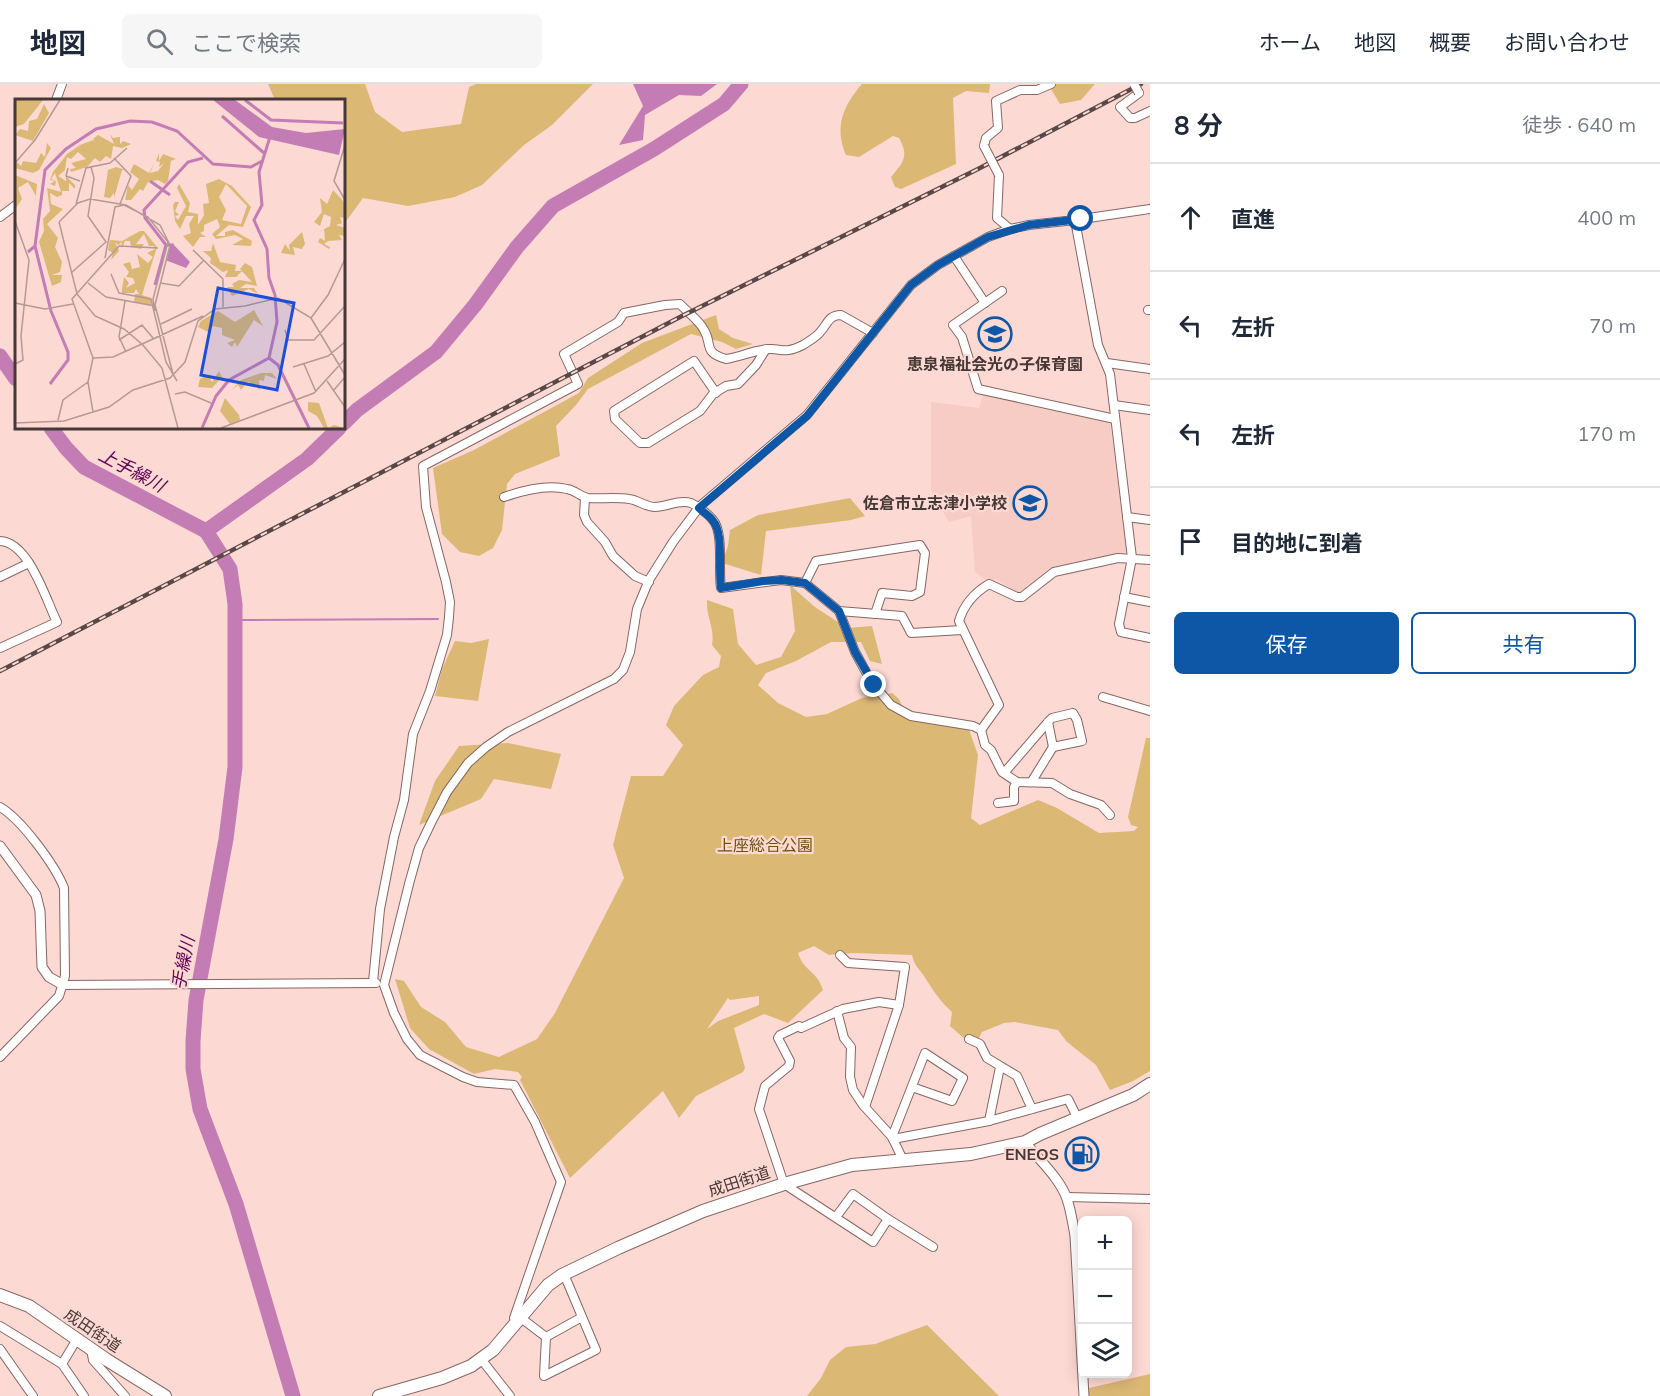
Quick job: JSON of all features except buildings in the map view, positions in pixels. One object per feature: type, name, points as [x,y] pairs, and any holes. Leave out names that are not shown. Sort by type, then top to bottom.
[{"type":"highway","name":"成田街道","points":[[379,1396],[459,1372],[493,1350],[549,1285],[564,1274],[703,1211],[784,1184],[852,1165],[971,1154],[1025,1142],[1133,1095],[1150,1083]]},
{"type":"highway","name":"成田街道","points":[[0,1295],[29,1306],[77,1340],[165,1396]]},
{"type":"street","points":[[56,99],[62,84]]},
{"type":"street","points":[[1010,229],[997,218],[999,175],[984,146],[986,138],[998,128],[996,101],[1020,90],[1037,90],[1051,84]]},
{"type":"street","points":[[1134,84],[1139,93],[1120,107],[1130,117],[1135,118],[1150,111]]},
{"type":"street","points":[[0,217],[15,206]]},
{"type":"street","points":[[546,1337],[514,1318],[561,1182],[535,1122],[514,1085],[470,1080],[420,1056],[407,1039],[384,985],[419,848],[447,792],[468,763],[486,747],[508,732],[614,679],[623,670],[630,652],[637,609],[649,582],[673,542],[699,508],[807,416],[911,285],[954,256],[988,237],[1010,229],[1150,209]]},
{"type":"street","points":[[1075,220],[1098,345],[1107,363],[1132,558],[1119,624],[1121,632],[1150,638]]},
{"type":"street","points":[[954,256],[984,303]]},
{"type":"street","points":[[1002,291],[953,325],[962,337],[978,389],[1115,419]]},
{"type":"street","points":[[373,982],[380,909],[394,837],[404,800],[413,734],[430,691],[447,635],[450,617],[446,582],[426,507],[423,466],[578,384],[564,354],[618,322],[624,313],[680,304],[705,330],[708,346],[719,357],[726,359],[766,349],[785,352],[792,350],[810,341],[821,331],[826,321],[835,315],[841,315],[873,333]]},
{"type":"street","points":[[716,393],[694,361],[614,411],[615,419],[640,443],[648,443],[700,411],[716,393],[726,386],[738,384],[756,365],[766,349]]},
{"type":"street","points":[[1107,363],[1150,369]]},
{"type":"street","points":[[1113,405],[1150,410]]},
{"type":"street","points":[[504,497],[532,489],[565,488],[578,492],[585,498],[630,499],[655,507],[682,502],[691,503],[716,525],[720,544],[718,571],[721,588],[763,581],[782,580],[805,583],[839,611],[855,652],[866,672],[891,705],[911,716],[973,726],[981,730],[986,745],[998,765],[1004,773],[1017,782],[1052,783],[1070,794],[1101,805],[1110,815]]},
{"type":"street","points":[[585,498],[584,515],[587,522],[613,556],[635,576],[649,582]]},
{"type":"street","points":[[1127,517],[1150,520]]},
{"type":"street","points":[[0,541],[15,547],[37,574],[44,596],[57,622],[0,648]]},
{"type":"street","points":[[805,583],[816,561],[920,545],[925,553],[920,592],[912,596],[882,593],[875,614]]},
{"type":"street","points":[[981,730],[999,705],[959,621],[972,597],[989,584],[1017,597],[1022,597],[1054,572],[1119,558],[1150,560]]},
{"type":"street","points":[[0,577],[29,563]]},
{"type":"street","points":[[1124,597],[1150,602]]},
{"type":"street","points":[[839,611],[902,616],[910,633],[962,630]]},
{"type":"street","points":[[1103,697],[1150,711]]},
{"type":"street","points":[[1004,773],[1052,718],[1073,713],[1082,741],[1053,747]]},
{"type":"street","points":[[1032,781],[1053,747],[1048,722]]},
{"type":"street","points":[[999,803],[1014,801],[1014,787],[1017,782]]},
{"type":"street","points":[[0,807],[15,817],[59,876],[64,888],[65,975],[59,996],[0,1057]]},
{"type":"street","points":[[0,846],[36,895],[40,911],[42,968],[49,977],[63,985],[373,982],[384,985]]},
{"type":"street","points":[[840,955],[848,963],[905,967],[899,1005],[865,1107]]},
{"type":"street","points":[[888,1219],[873,1242],[784,1184],[759,1109],[765,1086],[789,1066],[790,1061],[778,1038],[799,1026],[801,1028],[837,1011],[879,1002],[899,1005]]},
{"type":"street","points":[[837,1011],[844,1038],[851,1047],[850,1077],[853,1090],[893,1138],[903,1160]]},
{"type":"street","points":[[969,1039],[980,1044],[987,1058],[1017,1076],[1032,1109]]},
{"type":"street","points":[[893,1138],[912,1086],[925,1053],[963,1078],[952,1101],[912,1086]]},
{"type":"street","points":[[989,1121],[1000,1067]]},
{"type":"street","points":[[893,1138],[989,1121],[1068,1099],[1078,1119]]},
{"type":"street","points":[[1025,1142],[1058,1183],[1066,1197],[1075,1236],[1084,1396]]},
{"type":"street","points":[[836,1217],[853,1194],[933,1247]]},
{"type":"street","points":[[1066,1197],[1150,1199]]},
{"type":"street","points":[[546,1337],[544,1376],[596,1350],[564,1274]]},
{"type":"street","points":[[546,1337],[582,1317]]},
{"type":"street","points":[[0,1326],[62,1364],[84,1396]]},
{"type":"street","points":[[62,1364],[77,1340]]},
{"type":"street","points":[[0,1348],[33,1396]]},
{"type":"street","points":[[91,1349],[93,1360],[125,1396]]},
{"type":"street","points":[[481,1359],[510,1396]]},
{"type":"shaded area","points":[[633,84],[717,84],[701,96],[679,95],[645,115],[643,140],[619,145],[643,106]]},
{"type":"shaded area","name":"佐倉市立志津小学校","points":[[983,394],[1110,422],[1127,552],[1051,567],[1018,593],[996,579],[986,580],[975,572],[971,516],[949,522],[931,490],[931,402],[979,408]]},
{"type":"green space","points":[[268,84],[365,84],[375,112],[402,132],[461,124],[469,87],[476,84],[593,84],[552,125],[524,145],[482,185],[455,197],[408,206],[363,198],[345,223],[345,99],[275,99]]},
{"type":"green space","points":[[862,84],[990,84],[989,93],[966,91],[953,98],[956,164],[901,189],[895,187],[891,177],[904,159],[904,150],[899,138],[893,136],[859,157],[846,155],[842,145],[842,117],[850,100]]},
{"type":"green space","points":[[1048,84],[1095,84],[1081,100],[1060,104]]},
{"type":"green space","points":[[716,315],[719,329],[733,338],[753,344],[736,349],[722,342],[691,334],[588,389],[556,426],[560,456],[515,474],[507,484],[502,530],[493,548],[479,556],[460,552],[442,534],[433,468],[474,450],[579,393],[588,378],[642,343]]},
{"type":"green space","points":[[850,498],[865,516],[851,520],[766,531],[761,575],[722,563],[728,546],[730,530],[758,515]]},
{"type":"green space","name":"上座総合公園","points":[[790,585],[815,607],[847,628],[872,626],[882,664],[870,661],[861,642],[831,642],[796,661],[766,673],[758,685],[778,703],[806,717],[827,714],[862,698],[892,693],[899,699],[906,715],[968,727],[978,755],[971,818],[980,825],[1038,800],[1057,808],[1099,833],[1134,831],[1138,827],[1131,825],[1128,817],[1146,738],[1150,738],[1150,1071],[1110,1090],[1096,1065],[1067,1042],[1058,1030],[1015,1022],[1004,1023],[982,1032],[974,1047],[950,1026],[952,1012],[933,990],[917,967],[912,955],[854,953],[829,955],[814,946],[798,953],[823,990],[788,1023],[764,1014],[734,1028],[745,1068],[743,1072],[696,1096],[679,1118],[663,1091],[570,1178],[518,1072],[495,1069],[474,1074],[429,1049],[410,1028],[395,979],[404,981],[421,1007],[445,1022],[466,1047],[499,1057],[537,1039],[555,1013],[624,878],[613,845],[631,776],[663,776],[683,745],[666,725],[674,706],[703,675],[719,667],[721,656],[712,645],[707,600],[733,609],[738,644],[756,665],[781,657],[795,631]],"holes":[[[759,996],[759,1005],[718,1021],[707,1029],[728,998],[730,1000]]]},
{"type":"green space","points":[[489,639],[478,701],[435,696],[442,669],[455,641],[471,643]]},
{"type":"green space","points":[[508,743],[561,754],[551,789],[494,779],[481,799],[419,825],[435,781],[459,746]]},
{"type":"green space","points":[[927,1325],[999,1396],[807,1396],[821,1378],[830,1360],[846,1347],[875,1344]]},
{"type":"green space","points":[[1150,1374],[1150,1396],[1089,1396],[1089,1388]]},
{"type":"waterway","points":[[345,422],[357,410],[436,352],[475,305],[517,247],[553,206],[654,149],[724,104],[741,84]]},
{"type":"waterway","name":"上手繰川","points":[[0,356],[15,378]]},
{"type":"waterway","name":"上手繰川","points":[[52,429],[84,467],[206,531]]},
{"type":"waterway","points":[[206,531],[307,459],[338,429]]},
{"type":"waterway","name":"手繰川","points":[[206,531],[230,569],[235,604],[235,767],[226,839],[196,1000],[193,1069],[200,1109],[236,1204],[293,1396]]},
{"type":"waterway","points":[[235,620],[438,619]]},
{"type":"railway","points":[[0,671],[682,316],[978,169],[1141,84]]},
{"type":"place","name":"恵泉福祉会光の子保育園","points":[[995,334]]},
{"type":"place","name":"佐倉市立志津小学校","points":[[1030,503]]},
{"type":"place","name":"ENEOS","points":[[1082,1154]]},
{"type":"route","points":[[874,685],[855,652],[839,611],[813,592],[805,583],[782,580],[763,581],[721,588],[718,571],[720,544],[716,525],[699,508],[807,416],[911,285],[938,265],[988,237],[1029,225],[1081,219]]}]
